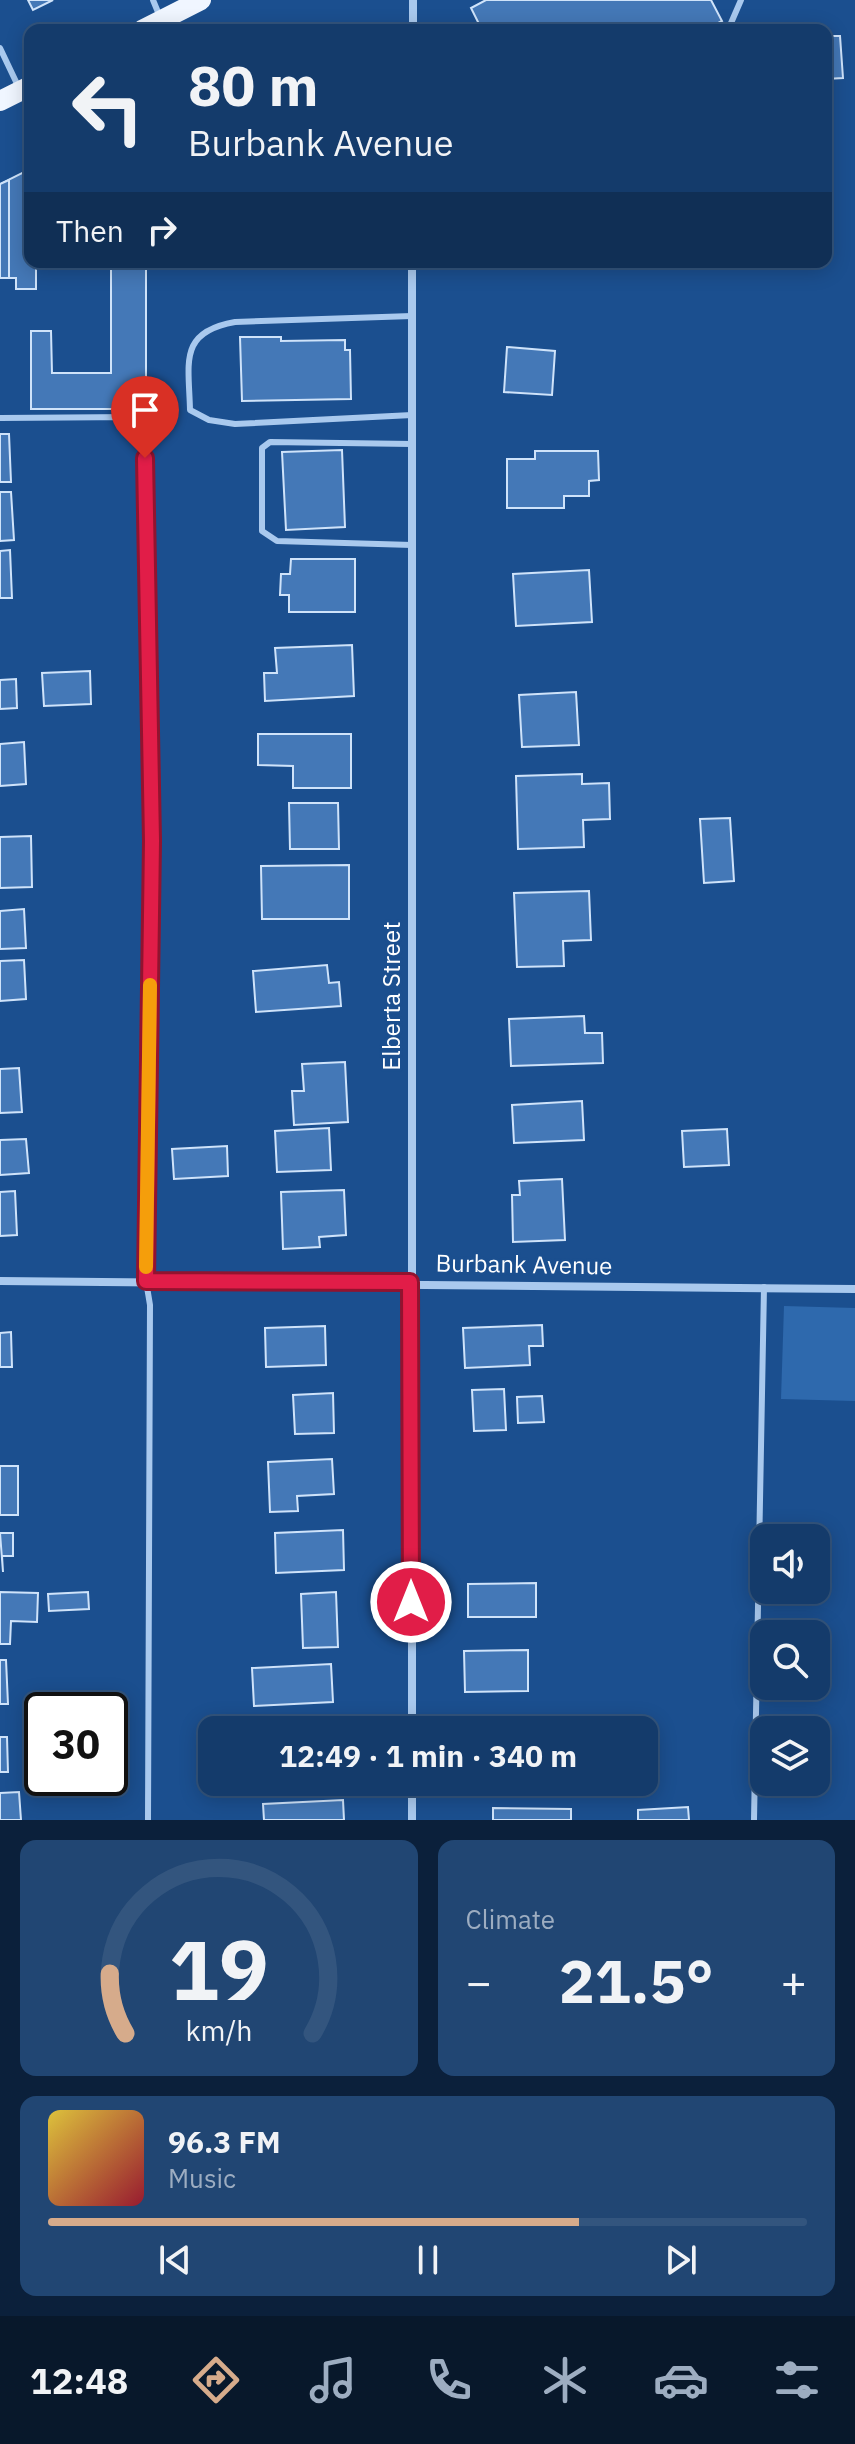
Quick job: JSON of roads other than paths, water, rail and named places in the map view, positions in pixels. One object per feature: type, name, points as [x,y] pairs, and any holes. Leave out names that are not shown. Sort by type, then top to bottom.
[{"type":"main road","points":[[154,24],[201,0]]},
{"type":"main road","points":[[0,101],[24,89]]},
{"type":"street","points":[[413,0],[413,24]]},
{"type":"street","name":"Elberta Street","points":[[412,268],[412,1716]]},
{"type":"street","name":"Burbank Avenue","points":[[0,1281],[410,1282],[855,1289]]},
{"type":"street","points":[[412,1796],[412,1820]]},
{"type":"lane","points":[[153,0],[162,20]]},
{"type":"lane","points":[[731,24],[741,0]]},
{"type":"lane","points":[[0,48],[24,86]]},
{"type":"lane","points":[[412,316],[235,322],[215,326],[199,335],[189,351],[190,410],[209,420],[235,424],[412,415]]},
{"type":"lane","points":[[0,418],[132,417],[144,426],[152,841],[146,1281],[150,1305],[148,1820]]},
{"type":"lane","points":[[412,444],[270,442],[262,448],[262,531],[277,541],[412,545]]},
{"type":"lane","points":[[754,1820],[764,1287]]}]
